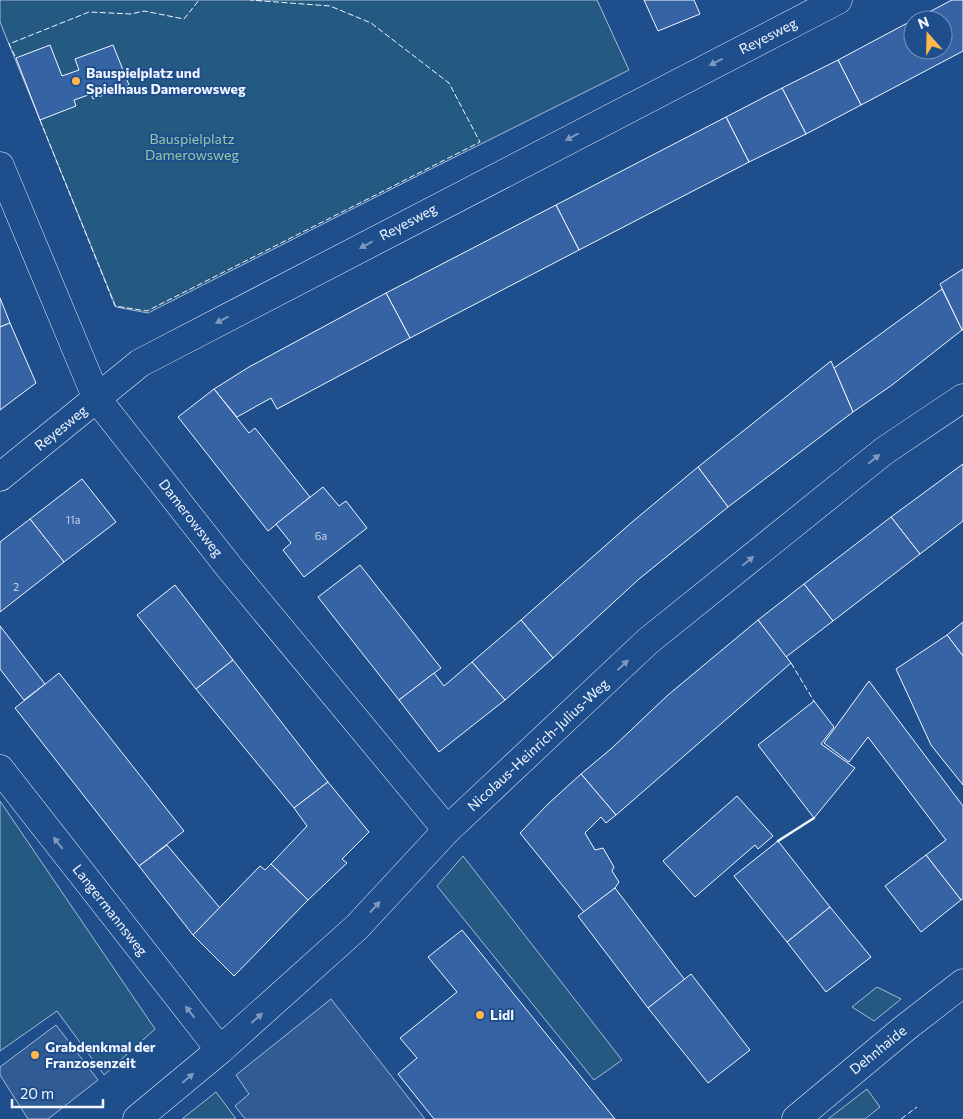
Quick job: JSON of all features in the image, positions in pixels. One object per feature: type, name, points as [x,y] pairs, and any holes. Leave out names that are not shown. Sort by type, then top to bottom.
[{"type":"street","name":"Reyesweg","points":[[0,477],[140,363],[838,0]]},
{"type":"street","name":"Damerowsweg","points":[[0,166],[97,399],[229,567],[447,830]]},
{"type":"street","name":"Nicolaus-Heinrich-Julius-Weg","points":[[136,1119],[220,1050],[357,927],[447,830],[648,641],[884,451],[963,398]]},
{"type":"street","name":"Langermannsweg","points":[[0,769],[220,1050]]},
{"type":"street","name":"Dehnhaide","points":[[796,1119],[963,983]]},
{"type":"green space","name":"Bauspielplatz Damerowsweg","points":[[0,0],[597,0],[629,70],[148,313],[116,307],[0,22]]},
{"type":"green space","points":[[0,801],[155,1029],[104,1075],[57,1011],[0,1051]]},
{"type":"green space","points":[[463,856],[622,1060],[594,1080],[437,886]]},
{"type":"green space","points":[[877,987],[901,999],[874,1021],[852,1007]]},
{"type":"green space","points":[[867,1089],[880,1107],[865,1119],[828,1119]]},
{"type":"green space","points":[[216,1092],[236,1119],[182,1119]]},
{"type":"shaded area","points":[[331,999],[425,1119],[245,1119],[235,1106],[249,1094],[236,1075]]},
{"type":"shaded area","points":[[56,1025],[98,1080],[48,1119],[28,1119],[0,1075],[0,1067]]},
{"type":"building","points":[[644,0],[694,0],[700,14],[658,31]]},
{"type":"building","points":[[952,0],[963,0],[963,51],[953,56],[953,10],[933,10]]},
{"type":"building","points":[[903,25],[903,60],[946,60],[861,105],[838,60]]},
{"type":"building","name":"Bauspielplatz und Spielhaus Damerowsweg","points":[[50,45],[62,76],[79,70],[75,59],[113,45],[129,85],[93,99],[91,94],[74,100],[76,106],[40,120],[16,58]]},
{"type":"building","points":[[838,60],[861,105],[806,134],[782,88]]},
{"type":"building","points":[[782,88],[806,134],[749,162],[726,117]]},
{"type":"building","points":[[726,117],[749,162],[579,250],[556,205]]},
{"type":"building","points":[[556,205],[579,250],[410,338],[386,293]]},
{"type":"building","points":[[963,269],[963,330],[962,330],[940,284]]},
{"type":"building","points":[[942,289],[962,330],[892,385],[853,412],[834,368]]},
{"type":"building","points":[[386,293],[410,338],[277,409],[271,398],[237,417],[214,389],[249,367]]},
{"type":"building","points":[[0,298],[10,323],[0,327]]},
{"type":"building","points":[[10,323],[36,383],[0,410],[0,327]]},
{"type":"building","points":[[831,361],[853,412],[728,507],[698,467]]},
{"type":"building","points":[[214,389],[249,433],[255,428],[310,497],[268,531],[178,417]]},
{"type":"building","points":[[963,464],[963,521],[920,554],[891,517]]},
{"type":"building","points":[[698,467],[728,507],[639,579],[553,658],[521,620]]},
{"type":"building","points":[[82,479],[116,522],[64,562],[30,519]]},
{"type":"building","points":[[323,487],[339,506],[346,501],[367,528],[304,577],[283,550],[291,543],[276,524]]},
{"type":"building","points":[[891,517],[920,554],[833,621],[804,584]]},
{"type":"building","points":[[30,519],[64,562],[0,612],[0,542]]},
{"type":"building","points":[[360,565],[441,668],[399,700],[318,597]]},
{"type":"building","points":[[804,584],[833,621],[786,657],[758,620]]},
{"type":"building","points":[[175,585],[233,660],[196,689],[137,615]]},
{"type":"building","points":[[521,620],[553,658],[505,700],[472,662]]},
{"type":"building","points":[[758,620],[791,663],[616,815],[581,774],[612,748],[668,695]]},
{"type":"building","points":[[963,622],[963,656],[947,635]]},
{"type":"building","points":[[0,626],[45,684],[24,700],[0,669]]},
{"type":"building","points":[[947,635],[963,656],[963,785],[931,745],[896,669]]},
{"type":"building","points":[[233,660],[328,782],[294,808],[196,689]]},
{"type":"building","points":[[472,662],[505,700],[439,752],[399,700],[434,673],[444,686]]},
{"type":"building","points":[[59,673],[184,831],[139,866],[15,708]]},
{"type":"building","points":[[869,681],[963,806],[963,899],[961,900],[926,855],[946,840],[868,737],[849,762],[824,743]]},
{"type":"building","points":[[814,701],[834,727],[821,744],[855,768],[814,818],[758,745]]},
{"type":"building","points":[[581,774],[616,815],[606,823],[601,817],[585,833],[595,850],[603,848],[614,867],[612,871],[619,882],[615,888],[584,912],[520,833]]},
{"type":"building","points":[[328,782],[369,832],[342,859],[347,863],[308,900],[271,864],[307,826],[294,808]]},
{"type":"building","points":[[737,796],[773,836],[758,849],[755,845],[695,897],[663,861]]},
{"type":"building","points":[[778,841],[830,907],[787,942],[734,876]]},
{"type":"building","points":[[167,845],[220,908],[193,935],[139,866]]},
{"type":"building","points":[[926,855],[961,900],[921,932],[885,886]]},
{"type":"building","points":[[271,864],[308,900],[234,976],[193,935],[260,866],[265,870]]},
{"type":"building","points":[[615,888],[685,980],[648,1008],[578,916]]},
{"type":"building","points":[[830,907],[871,957],[826,992],[787,942]]},
{"type":"building","name":"Lidl","points":[[462,930],[615,1119],[434,1119],[398,1074],[417,1058],[400,1038],[457,992],[428,957]]},
{"type":"building","points":[[691,974],[750,1050],[708,1083],[648,1008]]},
{"type":"fence","points":[[15,56],[9,44],[89,12],[131,14],[144,11],[184,19],[199,0]]},
{"type":"fence","points":[[40,120],[115,306],[147,311],[480,142],[449,83],[371,23],[330,6],[250,0]]},
{"type":"fence","points":[[791,663],[814,701]]},
{"type":"fence","points":[[901,1119],[917,1107]]},
{"type":"wall","points":[[778,841],[814,818]]},
{"type":"place","name":"Bauspielplatz und Spielhaus Damerowsweg","points":[[76,81]]},
{"type":"place","name":"Lidl","points":[[480,1015]]},
{"type":"place","name":"Grabdenkmal der Franzosenzeit","points":[[35,1055]]}]
